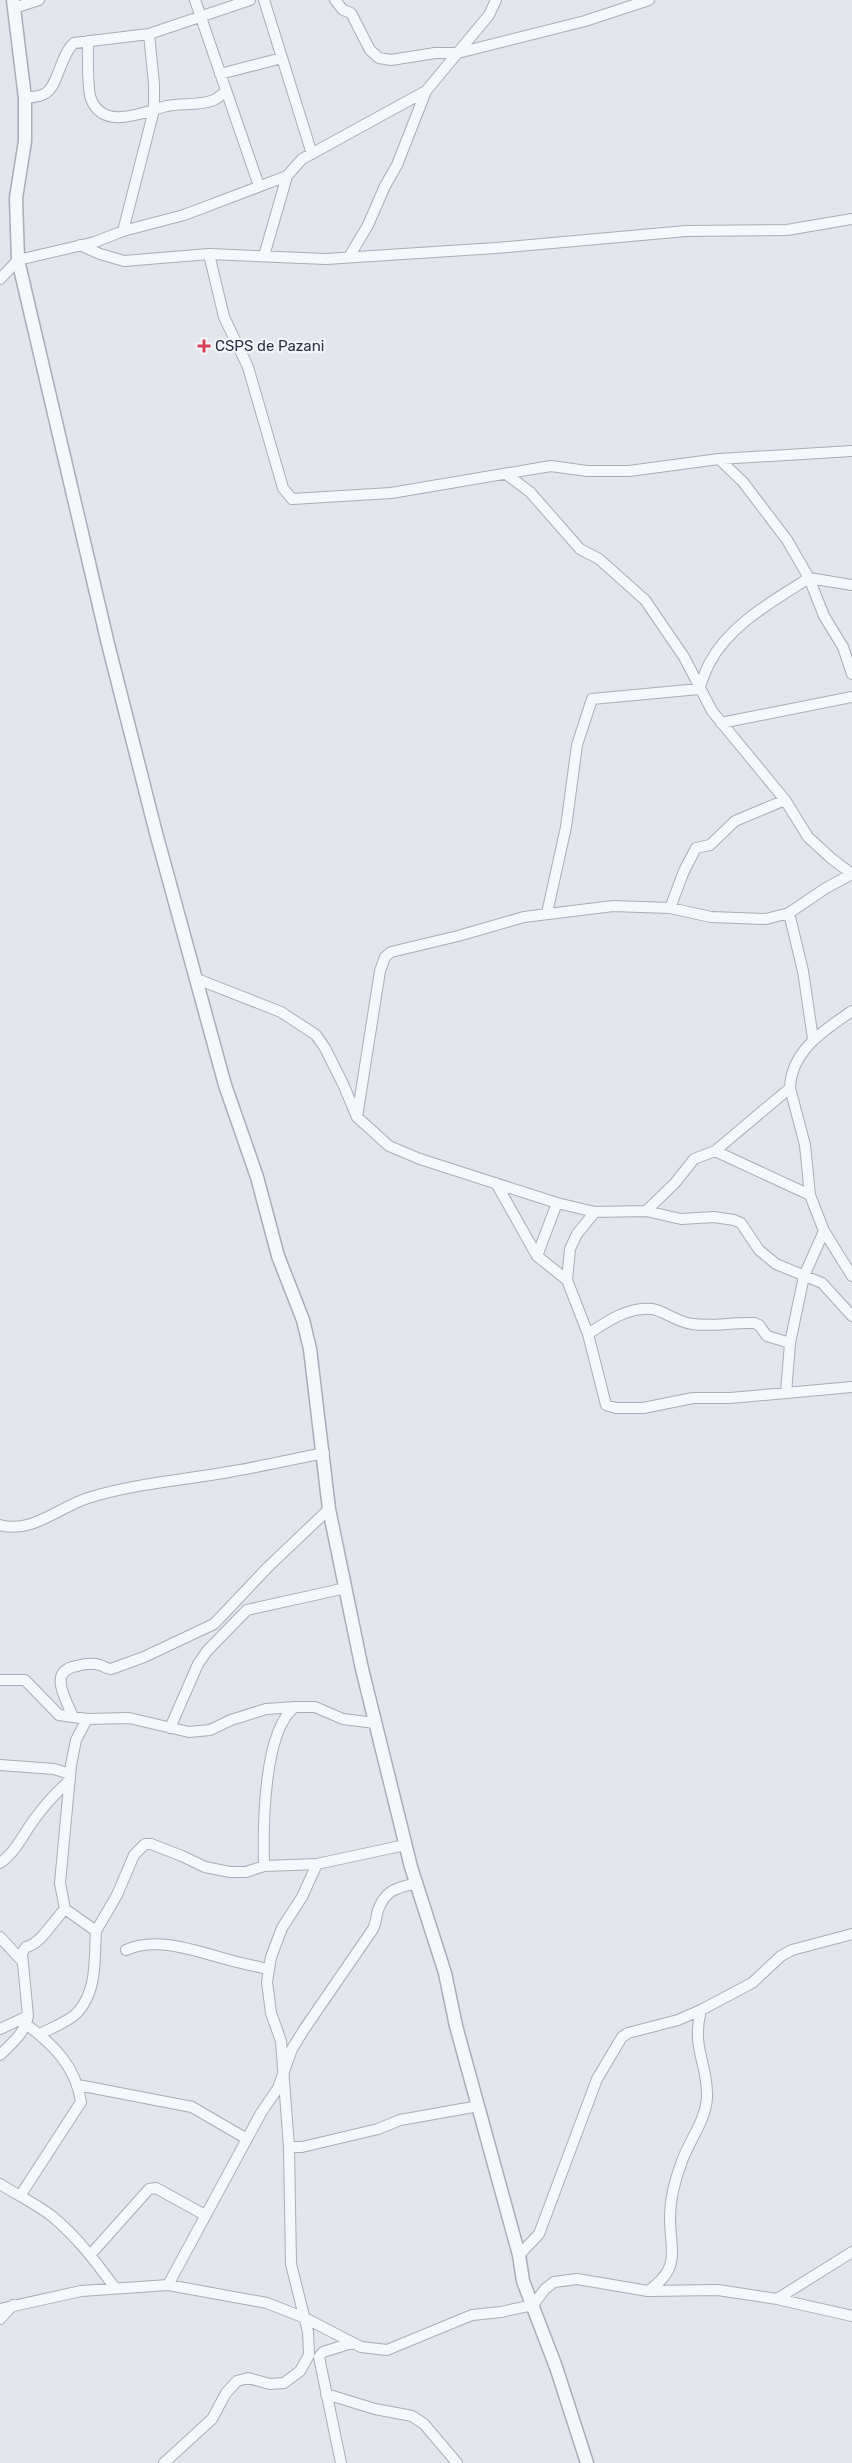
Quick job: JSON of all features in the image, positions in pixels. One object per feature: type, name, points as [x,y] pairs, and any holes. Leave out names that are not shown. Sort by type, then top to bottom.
[{"type":"street","points":[[39,0],[14,4],[25,98],[25,141],[16,198],[18,260],[108,644],[156,833],[225,1085],[257,1176],[278,1256],[303,1320],[310,1349],[324,1453],[329,1509],[375,1723],[405,1845],[445,1973],[456,2026],[519,2255],[524,2281],[556,2368],[587,2463]]},
{"type":"street","points":[[195,0],[259,186]]},
{"type":"street","points":[[25,98],[44,94],[51,88],[68,49],[74,43],[149,34],[250,0]]},
{"type":"street","points":[[264,0],[312,154]]},
{"type":"street","points":[[335,0],[343,10],[351,13],[370,50],[379,58],[391,60],[435,53],[458,52],[585,21],[649,0]]},
{"type":"street","points":[[350,256],[368,225],[405,149],[426,90],[489,15],[496,0]]},
{"type":"street","points":[[123,232],[154,110],[154,84],[149,34]]},
{"type":"street","points":[[88,41],[91,99],[101,112],[112,118],[136,116],[170,106],[209,101],[226,92]]},
{"type":"street","points":[[220,74],[282,58]]},
{"type":"street","points":[[264,256],[287,176],[302,159],[426,90]]},
{"type":"street","points":[[0,278],[18,260],[95,242],[184,215],[287,176]]},
{"type":"street","points":[[80,245],[100,254],[124,261],[210,254],[326,259],[496,248],[686,231],[787,230],[852,219]]},
{"type":"street","points":[[210,254],[224,317],[248,367],[273,455],[288,496],[297,500],[364,496],[551,466],[587,470],[629,471],[719,459],[852,451]]},
{"type":"street","points":[[719,459],[743,482],[787,540],[809,578],[824,616],[843,647],[852,674]]},
{"type":"street","points":[[357,1118],[380,971],[387,954],[390,952],[458,936],[524,917],[613,906],[670,908],[729,918],[766,919],[789,913],[826,888],[852,874],[808,837],[785,800],[721,723],[699,689],[671,636],[640,594],[599,559],[580,549],[530,492],[506,474]]},
{"type":"street","points":[[699,689],[709,663],[735,632],[768,604],[809,578],[852,585]]},
{"type":"street","points":[[548,913],[566,827],[572,767],[589,702],[595,697],[699,689]]},
{"type":"street","points":[[721,723],[852,697]]},
{"type":"street","points":[[670,908],[684,871],[696,848],[710,845],[735,821],[785,800]]},
{"type":"street","points":[[789,913],[803,971],[813,1039]]},
{"type":"street","points":[[197,979],[281,1012],[316,1035],[340,1076],[357,1118],[389,1146],[420,1159],[557,1203],[595,1212],[646,1212],[681,1219],[714,1217],[738,1221],[759,1250],[770,1260],[784,1269],[826,1286],[852,1316]]},
{"type":"street","points":[[852,1011],[813,1039],[793,1069],[790,1088],[805,1145],[810,1195],[824,1231],[852,1276]]},
{"type":"street","points":[[646,1212],[675,1182],[694,1158],[715,1151],[790,1088]]},
{"type":"street","points":[[715,1151],[810,1195]]},
{"type":"street","points":[[496,1183],[537,1256],[567,1280]]},
{"type":"street","points":[[537,1256],[557,1203]]},
{"type":"street","points":[[595,1212],[577,1234],[570,1249],[567,1280],[588,1334],[606,1405],[616,1408],[657,1407],[693,1398],[852,1387]]},
{"type":"street","points":[[786,1393],[790,1343],[804,1276],[824,1231]]},
{"type":"street","points":[[588,1334],[619,1316],[651,1308],[677,1321],[689,1324],[754,1323],[759,1325],[767,1336],[790,1343]]},
{"type":"street","points":[[0,1525],[9,1528],[26,1526],[89,1498],[138,1486],[234,1471],[324,1453]]},
{"type":"street","points":[[73,1717],[61,1689],[60,1680],[63,1672],[68,1667],[89,1664],[100,1665],[111,1670],[144,1658],[214,1624],[268,1567],[329,1509]]},
{"type":"street","points":[[170,1728],[198,1664],[206,1651],[247,1610],[346,1588]]},
{"type":"street","points":[[0,1680],[25,1680],[60,1715],[87,1719],[129,1718],[170,1728],[200,1732],[259,1711],[295,1707],[315,1707],[343,1719],[375,1723]]},
{"type":"street","points":[[264,1866],[265,1807],[271,1761],[281,1723],[295,1707]]},
{"type":"street","points":[[87,1719],[76,1740],[70,1777],[60,1883],[65,1909],[96,1931]]},
{"type":"street","points":[[0,1765],[54,1769],[70,1777]]},
{"type":"street","points":[[0,1863],[9,1857],[53,1794],[70,1777]]},
{"type":"street","points":[[40,2034],[76,2014],[85,2002],[91,1988],[95,1966],[96,1931],[117,1895],[134,1855],[145,1844],[158,1847],[212,1869],[246,1872],[264,1866],[317,1864],[405,1845]]},
{"type":"street","points":[[164,2463],[212,2419],[226,2393],[237,2381],[248,2378],[277,2385],[292,2379],[300,2371],[309,2355],[305,2318],[292,2264],[289,2147],[284,2069],[280,2035],[268,2003],[268,1969],[282,1928],[302,1897],[317,1864]]},
{"type":"street","points":[[168,2285],[247,2139],[271,2100],[305,2028],[373,1929],[378,1910],[387,1894],[391,1889],[417,1882]]},
{"type":"street","points":[[0,2054],[21,2034],[27,2020],[22,1953],[26,1948],[34,1946],[40,1941],[46,1930],[65,1909]]},
{"type":"street","points":[[519,2255],[539,2234],[596,2079],[618,2042],[628,2032],[678,2020],[700,2010],[752,1983],[781,1956],[792,1950],[852,1934]]},
{"type":"street","points":[[0,1937],[22,1961]]},
{"type":"street","points":[[126,1950],[134,1946],[171,1946],[268,1969]]},
{"type":"street","points":[[648,2291],[659,2283],[670,2269],[674,2250],[670,2219],[673,2197],[682,2162],[706,2109],[705,2078],[696,2042],[696,2027],[700,2010]]},
{"type":"street","points":[[20,2196],[81,2102],[78,2085],[70,2067],[56,2049],[27,2020]]},
{"type":"street","points":[[0,2029],[27,2020]]},
{"type":"street","points":[[78,2085],[192,2106],[247,2139]]},
{"type":"street","points":[[289,2147],[378,2130],[400,2120],[479,2106]]},
{"type":"street","points":[[0,2184],[51,2216],[91,2254],[115,2288]]},
{"type":"street","points":[[91,2254],[149,2189],[156,2188],[205,2215]]},
{"type":"street","points":[[777,2299],[852,2252]]},
{"type":"street","points":[[0,2309],[81,2292],[168,2285],[255,2299],[305,2318],[361,2347],[387,2350],[472,2315],[506,2311],[532,2305],[545,2289],[554,2282],[577,2279],[648,2291],[718,2290],[777,2299],[852,2316]]},
{"type":"street","points":[[0,2319],[14,2305]]},
{"type":"street","points":[[339,2461],[319,2358],[323,2352],[352,2343]]},
{"type":"street","points":[[326,2394],[359,2404],[412,2416],[424,2424],[457,2463]]},
{"type":"place","name":"CSPS de Pazani","points":[[204,346]]}]
